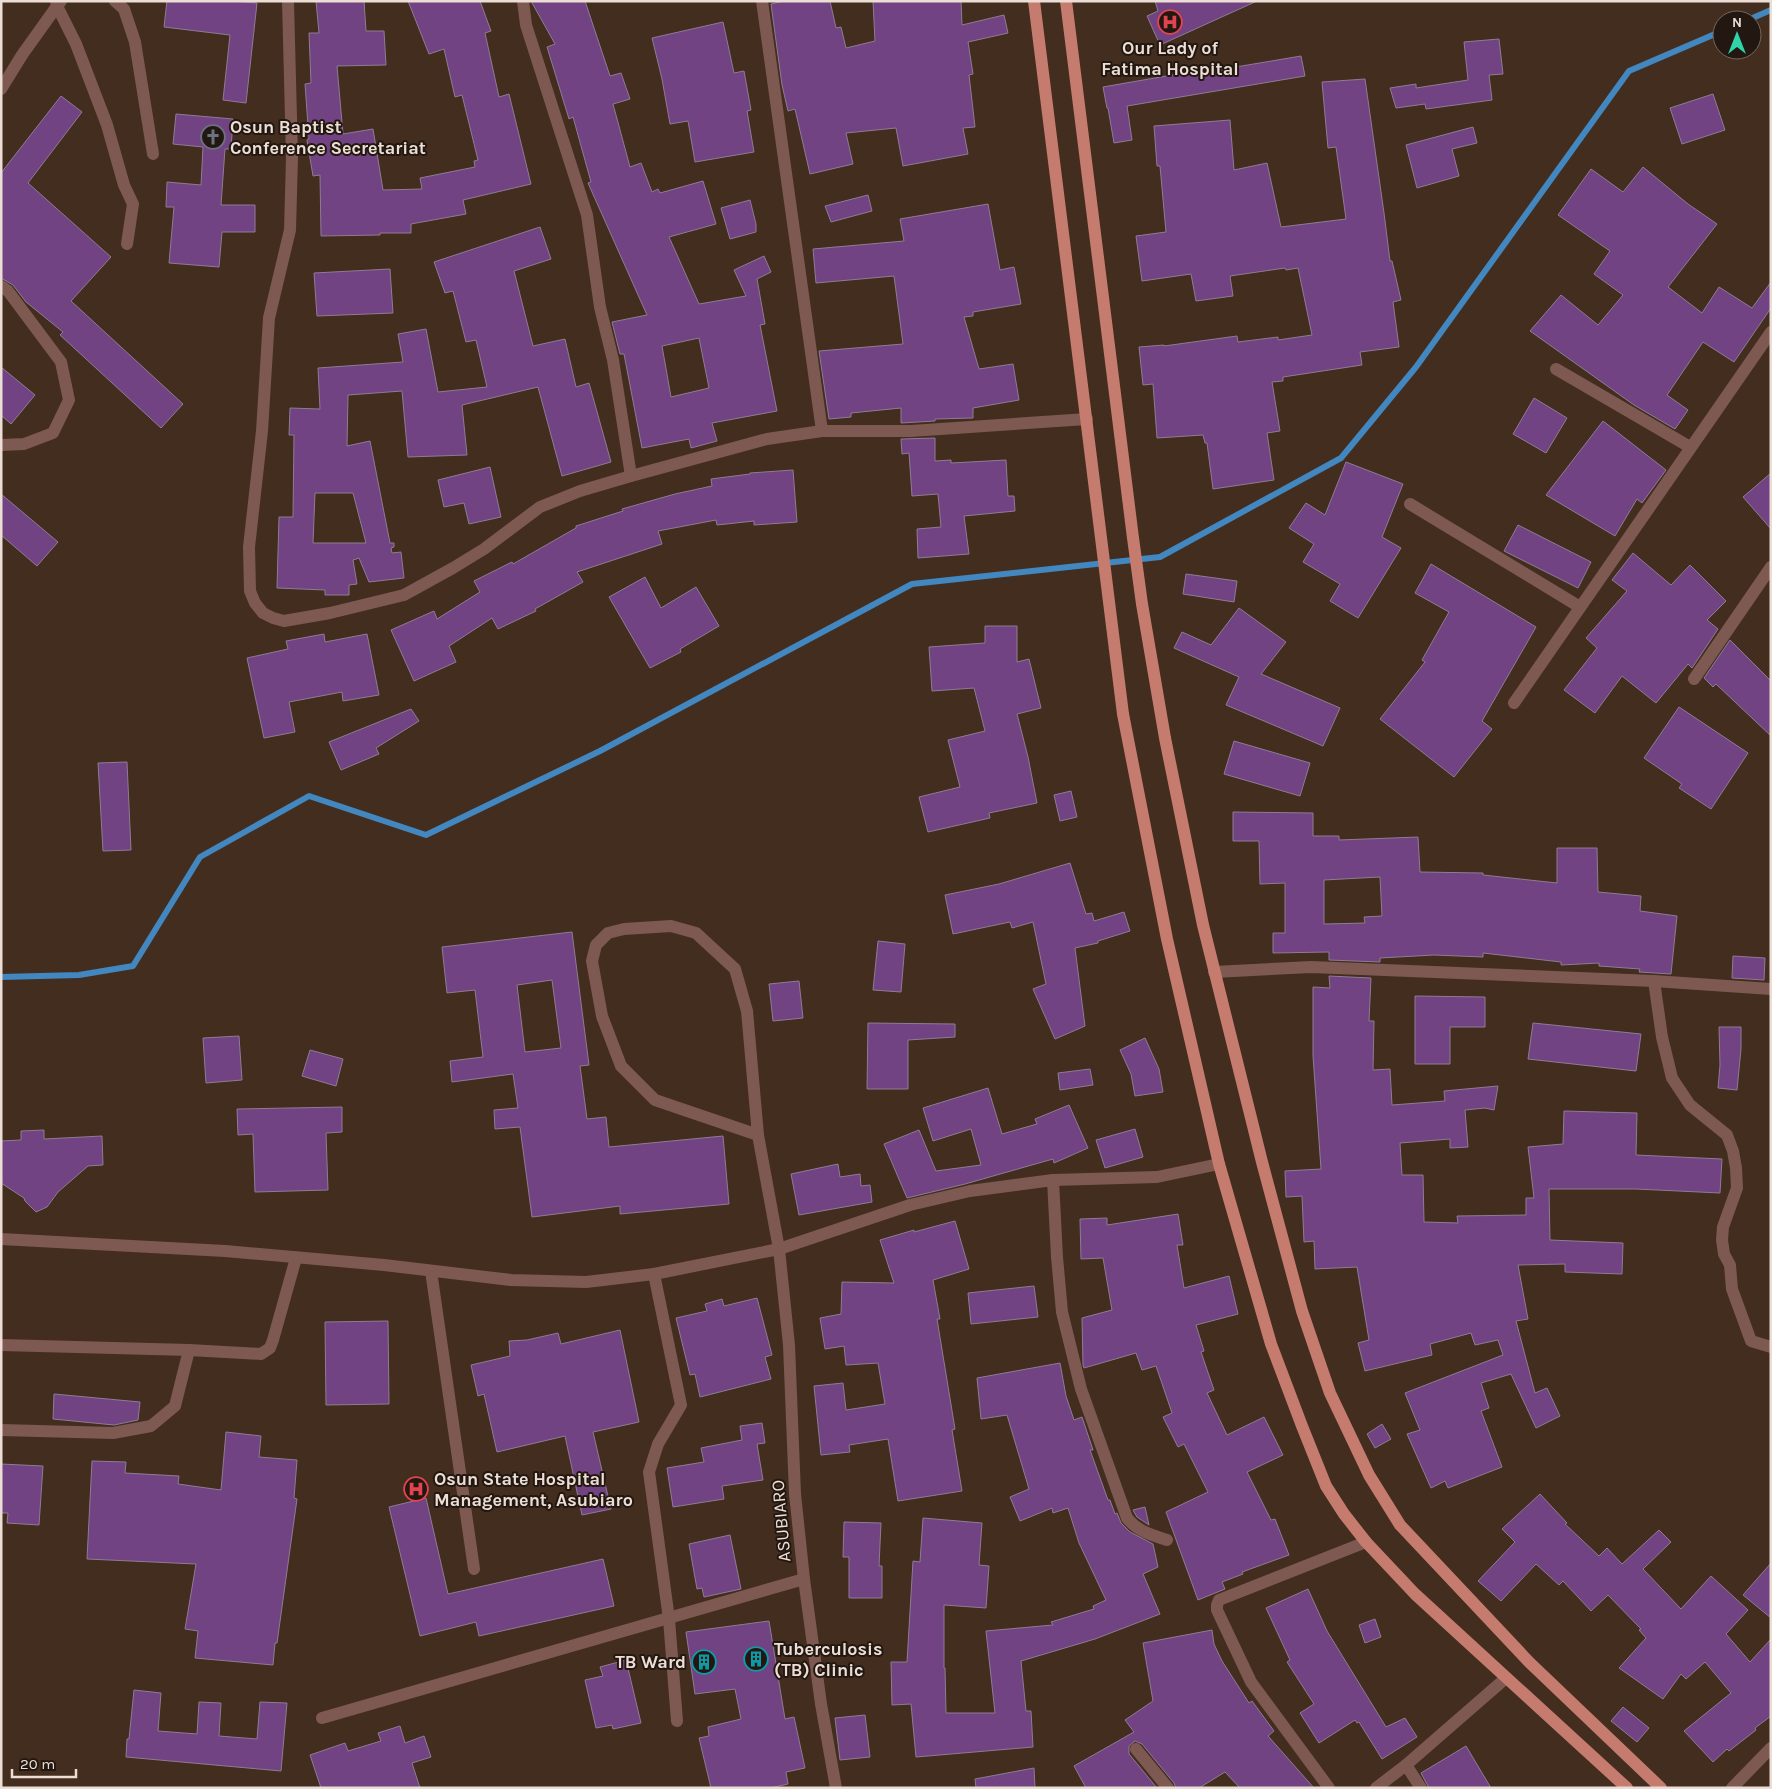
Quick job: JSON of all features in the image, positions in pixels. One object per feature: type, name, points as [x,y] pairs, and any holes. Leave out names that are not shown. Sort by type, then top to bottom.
[{"type":"main road","points":[[1034,1],[1123,714],[1163,919],[1219,1164],[1271,1344],[1326,1486],[1344,1514],[1366,1542],[1415,1594],[1627,1788]]},
{"type":"main road","points":[[1066,1],[1133,538],[1142,604],[1165,738],[1214,972],[1302,1311],[1330,1394],[1369,1475],[1400,1525],[1529,1662],[1661,1788]]},
{"type":"street","points":[[115,1],[124,9],[135,42],[153,154]]},
{"type":"street","points":[[288,1],[292,157],[290,230],[269,318],[262,431],[249,547],[250,592],[262,613],[284,621],[330,613],[404,595],[484,549],[540,507],[580,491],[767,439],[822,431],[911,431],[1087,419]]},
{"type":"street","points":[[523,1],[526,25],[587,215],[600,307],[612,360],[631,476]]},
{"type":"street","points":[[762,1],[822,431]]},
{"type":"street","points":[[2,87],[58,3]]},
{"type":"street","points":[[58,3],[107,125],[124,185],[133,204],[127,244]]},
{"type":"street","points":[[1,286],[8,291],[61,362],[69,400],[53,433],[24,444],[1,445]]},
{"type":"street","points":[[1514,703],[1771,332]]},
{"type":"street","points":[[1556,370],[1690,448]]},
{"type":"street","points":[[1410,504],[1580,607]]},
{"type":"street","points":[[1694,679],[1771,567]]},
{"type":"street","name":"ASUBIARO","points":[[758,1135],[655,1100],[621,1066],[602,1016],[592,961],[596,944],[608,933],[624,929],[671,926],[696,933],[735,969],[747,1011],[758,1135],[779,1249],[789,1345],[795,1494],[804,1579],[821,1704],[836,1788]]},
{"type":"street","points":[[1214,972],[1311,967],[1654,981],[1771,989]]},
{"type":"street","points":[[1654,981],[1662,1037],[1672,1078],[1690,1105],[1727,1135],[1733,1151],[1736,1168],[1736,1188],[1723,1227],[1724,1254],[1730,1264],[1732,1290],[1750,1341],[1771,1347]]},
{"type":"street","points":[[1,1239],[215,1250],[511,1280],[586,1282],[654,1274],[779,1249],[910,1205],[970,1191],[1053,1180],[1157,1177],[1219,1164]]},
{"type":"street","points":[[1053,1180],[1062,1312],[1081,1389],[1127,1518],[1133,1526],[1142,1531],[1167,1540]]},
{"type":"street","points":[[1,1345],[189,1350],[261,1354],[270,1348],[296,1258]]},
{"type":"street","points":[[431,1271],[474,1569]]},
{"type":"street","points":[[654,1274],[680,1405],[658,1444],[649,1472],[669,1619],[677,1721]]},
{"type":"street","points":[[1,1430],[113,1433],[151,1426],[175,1406],[189,1350]]},
{"type":"street","points":[[1329,1788],[1251,1682],[1217,1610],[1217,1605],[1219,1600],[1366,1542]]},
{"type":"street","points":[[322,1718],[804,1579]]},
{"type":"street","points":[[1376,1788],[1406,1766],[1506,1678]]},
{"type":"street","points":[[1732,1788],[1771,1748]]},
{"type":"street","points":[[1136,1749],[1168,1788]]},
{"type":"street","points":[[1406,1766],[1421,1788]]},
{"type":"building","points":[[167,1],[257,3],[246,103],[223,100],[230,35],[164,27]]},
{"type":"building","points":[[316,1],[364,1],[366,31],[384,31],[386,65],[337,66],[343,134],[373,129],[383,190],[422,189],[420,178],[475,167],[474,161],[478,160],[462,95],[455,97],[444,49],[429,54],[408,1],[480,1],[491,31],[485,33],[499,97],[509,94],[531,184],[463,200],[466,214],[411,224],[411,233],[321,236],[320,175],[313,176],[307,140],[309,139],[305,84],[311,83],[309,33],[319,33]]},
{"type":"building","points":[[531,1],[585,1],[610,76],[621,73],[630,99],[613,104],[630,167],[641,163],[652,192],[658,189],[660,193],[703,181],[716,224],[669,237],[699,304],[746,296],[734,270],[764,256],[771,272],[757,279],[765,324],[760,325],[777,411],[712,423],[717,441],[691,448],[689,439],[642,448],[624,354],[620,354],[612,322],[647,315],[588,183],[591,182],[573,117],[569,119],[547,47],[555,44]],"holes":[[[699,338],[709,388],[671,397],[662,346]]]},
{"type":"building","points":[[784,1],[830,1],[836,28],[841,27],[846,48],[875,41],[873,1],[961,1],[962,25],[1004,15],[1008,33],[968,42],[973,74],[969,75],[975,127],[963,128],[968,154],[903,166],[896,128],[846,133],[853,164],[810,174],[795,109],[788,111],[782,85],[771,4]]},
{"type":"building","points":[[1155,1],[1257,1],[1160,45],[1147,16],[1158,11]]},
{"type":"building","points":[[723,22],[734,73],[744,71],[751,110],[747,111],[754,152],[695,162],[688,121],[670,124],[652,38]]},
{"type":"building","points":[[1499,39],[1503,74],[1489,75],[1492,100],[1426,109],[1425,104],[1396,108],[1390,88],[1416,84],[1416,88],[1468,80],[1464,42]]},
{"type":"building","points":[[1301,56],[1305,76],[1127,106],[1132,140],[1114,143],[1103,87],[1212,68],[1212,71]]},
{"type":"building","points":[[1365,79],[1390,261],[1392,261],[1401,300],[1393,302],[1399,347],[1360,352],[1362,365],[1283,377],[1283,381],[1272,382],[1280,431],[1267,433],[1274,480],[1213,489],[1207,443],[1205,443],[1203,435],[1157,438],[1153,384],[1143,385],[1139,347],[1164,346],[1237,336],[1238,342],[1278,337],[1278,340],[1312,335],[1298,268],[1286,270],[1285,268],[1230,276],[1233,296],[1196,301],[1191,274],[1142,281],[1136,236],[1166,232],[1160,166],[1157,166],[1154,126],[1230,120],[1234,170],[1267,163],[1281,227],[1346,219],[1336,147],[1328,148],[1322,82]]},
{"type":"building","points":[[1713,94],[1725,130],[1682,144],[1670,108]]},
{"type":"building","points":[[61,96],[82,112],[28,183],[111,257],[71,301],[183,404],[161,428],[60,335],[63,332],[26,302],[13,285],[1,278],[1,173]]},
{"type":"building","points":[[176,114],[233,119],[231,149],[225,149],[221,205],[255,205],[255,232],[222,232],[219,267],[169,263],[174,207],[166,207],[167,182],[201,185],[203,147],[173,144]]},
{"type":"building","points":[[1473,127],[1477,143],[1452,149],[1459,176],[1417,188],[1406,145]]},
{"type":"building","points":[[1643,167],[1688,204],[1717,224],[1668,287],[1702,313],[1719,287],[1752,308],[1771,282],[1771,308],[1734,362],[1703,342],[1667,395],[1688,410],[1675,429],[1634,405],[1530,331],[1561,295],[1598,325],[1623,295],[1594,274],[1610,251],[1558,215],[1591,169],[1623,192]]},
{"type":"building","points":[[868,195],[872,211],[831,222],[825,206]]},
{"type":"building","points":[[750,200],[756,232],[730,239],[721,208]]},
{"type":"building","points":[[988,204],[1000,270],[1014,267],[1021,304],[973,312],[973,316],[964,317],[979,369],[1013,364],[1019,400],[973,408],[973,418],[935,419],[935,421],[901,423],[901,408],[851,413],[851,417],[829,419],[819,351],[903,344],[894,276],[816,283],[813,249],[904,241],[900,219]]},
{"type":"building","points":[[540,227],[551,259],[514,271],[533,346],[565,339],[576,387],[589,383],[611,462],[562,476],[538,387],[462,405],[467,455],[408,457],[402,391],[348,395],[347,446],[370,441],[390,543],[394,543],[394,547],[391,548],[392,553],[401,552],[404,578],[369,582],[359,558],[353,560],[357,584],[349,585],[349,595],[325,595],[325,590],[277,588],[279,517],[293,517],[294,435],[289,435],[290,408],[320,409],[318,368],[403,362],[398,334],[426,329],[438,392],[487,387],[476,340],[466,342],[453,291],[445,293],[434,262]],"holes":[[[315,493],[353,493],[366,543],[313,543]]]},
{"type":"building","points":[[390,269],[393,313],[317,316],[314,273]]},
{"type":"building","points":[[1,367],[35,395],[11,424],[1,415]]},
{"type":"building","points":[[1534,398],[1567,418],[1546,453],[1513,434]]},
{"type":"building","points":[[1603,421],[1666,470],[1642,503],[1637,499],[1615,536],[1546,495]]},
{"type":"building","points":[[935,438],[935,461],[951,460],[951,463],[1006,460],[1008,496],[1014,496],[1015,511],[964,516],[969,554],[918,558],[917,529],[941,527],[938,494],[912,496],[909,453],[902,454],[901,439]]},
{"type":"building","points":[[1346,462],[1403,484],[1382,537],[1401,548],[1358,618],[1330,601],[1340,584],[1303,562],[1314,544],[1289,528],[1306,503],[1325,515]]},
{"type":"building","points":[[490,467],[501,517],[469,524],[464,503],[444,507],[438,480]]},
{"type":"building","points":[[793,470],[797,522],[754,525],[754,521],[717,525],[716,520],[658,531],[662,544],[577,572],[583,582],[535,609],[536,611],[498,629],[492,618],[449,646],[456,662],[414,681],[391,630],[434,611],[437,619],[480,592],[474,581],[512,562],[513,564],[576,528],[576,526],[623,511],[622,509],[712,486],[711,479],[750,473]]},
{"type":"building","points":[[1771,473],[1771,529],[1743,497]]},
{"type":"building","points":[[1,494],[58,542],[37,566],[1,535]]},
{"type":"building","points":[[1518,525],[1591,562],[1578,588],[1504,551]]},
{"type":"building","points":[[1633,553],[1671,585],[1690,565],[1726,601],[1707,620],[1718,629],[1692,668],[1688,664],[1656,703],[1622,676],[1595,713],[1564,690],[1597,648],[1586,638],[1627,591],[1612,580]]},
{"type":"building","points":[[1431,564],[1536,627],[1482,721],[1492,729],[1454,777],[1380,719],[1425,662],[1422,660],[1449,612],[1415,593]]},
{"type":"building","points":[[1186,574],[1237,581],[1234,602],[1183,594]]},
{"type":"building","points":[[645,577],[661,608],[696,587],[719,626],[680,649],[681,652],[650,668],[609,597]]},
{"type":"building","points":[[1239,608],[1286,642],[1261,674],[1340,708],[1323,746],[1226,705],[1239,677],[1174,648],[1182,632],[1211,645]]},
{"type":"building","points":[[985,626],[1017,626],[1017,662],[1029,659],[1041,708],[1017,714],[1037,803],[989,813],[990,818],[928,832],[919,797],[960,787],[948,740],[985,731],[974,688],[932,691],[929,647],[985,643]]},
{"type":"building","points":[[324,634],[325,642],[367,634],[379,695],[343,701],[342,692],[289,702],[295,732],[264,738],[247,658],[288,649],[286,641]]},
{"type":"building","points":[[1730,640],[1771,681],[1771,736],[1716,684],[1713,687],[1704,678]]},
{"type":"building","points":[[1679,707],[1748,753],[1711,809],[1679,788],[1682,784],[1644,758]]},
{"type":"building","points":[[411,709],[419,721],[376,748],[379,754],[341,770],[329,742]]},
{"type":"building","points":[[1234,741],[1310,763],[1300,796],[1224,774]]},
{"type":"building","points":[[127,762],[131,850],[103,851],[98,763]]},
{"type":"building","points":[[1071,791],[1077,817],[1060,821],[1054,795]]},
{"type":"building","points":[[1233,812],[1313,813],[1313,836],[1339,836],[1339,840],[1418,837],[1420,872],[1483,873],[1483,875],[1557,883],[1557,848],[1597,848],[1598,892],[1641,896],[1640,911],[1677,916],[1671,974],[1639,972],[1640,969],[1599,966],[1599,963],[1561,965],[1561,962],[1483,953],[1483,957],[1434,955],[1380,958],[1380,962],[1329,960],[1329,952],[1273,953],[1273,933],[1285,933],[1285,883],[1260,884],[1259,841],[1233,841]],"holes":[[[1380,877],[1382,916],[1364,917],[1365,923],[1324,924],[1324,880]]]},
{"type":"building","points":[[1070,863],[1086,914],[1092,913],[1094,921],[1124,912],[1130,931],[1098,941],[1098,943],[1075,948],[1085,1026],[1055,1039],[1033,989],[1046,984],[1033,922],[1012,928],[1010,922],[953,934],[945,895],[999,884]]},
{"type":"building","points":[[572,932],[589,1065],[580,1066],[587,1119],[606,1117],[609,1147],[723,1136],[729,1204],[620,1214],[620,1206],[532,1217],[520,1127],[495,1129],[494,1110],[518,1108],[513,1074],[452,1082],[450,1061],[483,1057],[475,990],[447,993],[442,947]],"holes":[[[552,980],[561,1048],[525,1052],[517,985]]]},
{"type":"building","points":[[878,941],[905,944],[901,992],[873,990]]},
{"type":"building","points":[[1733,956],[1765,958],[1764,980],[1732,978]]},
{"type":"building","points":[[1329,976],[1371,978],[1369,1021],[1374,1021],[1373,1070],[1390,1069],[1392,1105],[1445,1101],[1444,1091],[1498,1086],[1494,1110],[1485,1108],[1465,1110],[1468,1147],[1450,1148],[1450,1139],[1400,1143],[1402,1175],[1423,1175],[1424,1222],[1458,1223],[1457,1216],[1526,1215],[1526,1198],[1534,1198],[1528,1147],[1563,1144],[1564,1111],[1637,1113],[1636,1155],[1722,1159],[1720,1193],[1636,1189],[1549,1189],[1550,1240],[1623,1243],[1622,1274],[1565,1272],[1565,1264],[1518,1265],[1528,1319],[1516,1321],[1535,1393],[1547,1388],[1560,1416],[1536,1428],[1511,1374],[1481,1383],[1489,1408],[1481,1411],[1502,1467],[1448,1488],[1445,1481],[1431,1488],[1407,1434],[1420,1430],[1405,1393],[1503,1355],[1498,1340],[1475,1345],[1471,1333],[1430,1344],[1432,1355],[1365,1371],[1358,1343],[1369,1340],[1357,1267],[1315,1269],[1314,1241],[1304,1242],[1302,1196],[1286,1197],[1285,1171],[1321,1169],[1313,1056],[1313,987],[1330,988]]},
{"type":"building","points":[[799,981],[803,1018],[773,1021],[769,984]]},
{"type":"building","points":[[1415,996],[1485,997],[1485,1027],[1450,1027],[1450,1064],[1415,1064]]},
{"type":"building","points":[[868,1023],[955,1024],[955,1037],[908,1040],[908,1089],[867,1089]]},
{"type":"building","points":[[1533,1023],[1641,1034],[1636,1071],[1528,1059]]},
{"type":"building","points":[[1719,1027],[1741,1027],[1737,1090],[1718,1088],[1720,1065]]},
{"type":"building","points":[[239,1036],[242,1080],[206,1083],[203,1038]]},
{"type":"building","points":[[1145,1038],[1159,1069],[1163,1092],[1135,1096],[1131,1074],[1120,1050]]},
{"type":"building","points":[[310,1050],[343,1059],[336,1086],[302,1076]]},
{"type":"building","points":[[1090,1069],[1093,1085],[1060,1090],[1058,1073]]},
{"type":"building","points":[[988,1088],[1002,1134],[1037,1124],[1035,1119],[1069,1105],[1088,1148],[1054,1163],[1053,1159],[907,1198],[884,1144],[919,1130],[936,1171],[981,1165],[971,1129],[933,1141],[923,1108]]},
{"type":"building","points":[[342,1107],[342,1132],[326,1133],[328,1190],[255,1192],[253,1134],[238,1135],[237,1109]]},
{"type":"building","points":[[1135,1129],[1143,1157],[1105,1168],[1096,1140]]},
{"type":"building","points":[[44,1130],[44,1139],[102,1136],[103,1165],[88,1166],[58,1192],[47,1207],[36,1212],[24,1198],[1,1183],[1,1141],[21,1140],[21,1131]]},
{"type":"building","points":[[838,1164],[840,1177],[860,1174],[861,1186],[870,1185],[872,1202],[799,1215],[791,1174]]},
{"type":"building","points":[[1178,1214],[1183,1245],[1177,1245],[1184,1288],[1229,1276],[1238,1314],[1196,1325],[1204,1351],[1201,1352],[1214,1390],[1207,1393],[1227,1435],[1264,1417],[1283,1455],[1247,1472],[1271,1520],[1275,1519],[1289,1555],[1242,1572],[1243,1574],[1222,1582],[1225,1589],[1198,1600],[1166,1512],[1208,1492],[1184,1444],[1178,1447],[1163,1417],[1172,1413],[1156,1366],[1142,1370],[1136,1353],[1084,1368],[1083,1365],[1082,1318],[1112,1310],[1103,1258],[1081,1259],[1080,1219],[1107,1218],[1107,1225]]},
{"type":"building","points":[[955,1221],[969,1269],[933,1280],[940,1319],[937,1319],[955,1429],[952,1430],[962,1491],[898,1501],[888,1439],[849,1445],[850,1452],[821,1455],[814,1386],[843,1383],[846,1410],[885,1404],[878,1363],[846,1365],[844,1346],[825,1349],[820,1318],[841,1314],[842,1282],[894,1283],[880,1240]]},
{"type":"building","points":[[1034,1286],[1038,1317],[971,1324],[968,1293]]},
{"type":"building","points":[[757,1298],[772,1355],[765,1357],[771,1379],[700,1397],[695,1374],[690,1375],[676,1318],[707,1311],[705,1304],[722,1299],[724,1306]]},
{"type":"building","points":[[388,1321],[389,1404],[326,1405],[325,1322]]},
{"type":"building","points":[[620,1330],[639,1422],[593,1432],[611,1509],[582,1515],[565,1436],[497,1452],[484,1394],[478,1396],[471,1365],[510,1356],[509,1341],[527,1340],[558,1333],[561,1344]]},
{"type":"building","points":[[1060,1363],[1066,1396],[1074,1420],[1082,1417],[1093,1450],[1090,1450],[1115,1514],[1117,1513],[1121,1523],[1130,1532],[1153,1544],[1158,1567],[1143,1574],[1160,1614],[1095,1639],[1021,1661],[1026,1711],[1031,1711],[1033,1747],[916,1757],[911,1704],[892,1705],[891,1662],[907,1662],[913,1561],[920,1562],[923,1518],[982,1523],[979,1565],[989,1566],[986,1608],[944,1605],[946,1713],[995,1713],[986,1631],[1053,1625],[1051,1622],[1094,1609],[1093,1606],[1106,1600],[1079,1543],[1068,1508],[1053,1513],[1052,1508],[1020,1521],[1010,1497],[1029,1489],[1007,1415],[981,1419],[977,1378]]},
{"type":"building","points":[[54,1394],[140,1402],[138,1420],[114,1425],[53,1419]]},
{"type":"building","points":[[762,1423],[765,1443],[757,1444],[763,1480],[722,1486],[724,1499],[673,1507],[667,1468],[704,1462],[701,1448],[742,1440],[740,1426]]},
{"type":"building","points":[[1382,1424],[1391,1439],[1375,1448],[1367,1434]]},
{"type":"building","points":[[226,1432],[261,1436],[259,1457],[297,1460],[294,1498],[297,1499],[273,1665],[195,1658],[198,1631],[185,1629],[196,1564],[87,1559],[92,1461],[126,1462],[125,1473],[179,1476],[178,1484],[221,1490]]},
{"type":"building","points":[[1,1464],[43,1466],[39,1525],[7,1523],[8,1513],[1,1513]]},
{"type":"building","points":[[1540,1494],[1567,1523],[1565,1524],[1599,1556],[1607,1548],[1622,1564],[1659,1530],[1671,1542],[1643,1569],[1681,1609],[1711,1576],[1748,1610],[1726,1634],[1750,1662],[1771,1639],[1771,1716],[1755,1728],[1756,1730],[1729,1751],[1727,1749],[1713,1762],[1684,1731],[1731,1693],[1705,1662],[1686,1679],[1681,1674],[1663,1699],[1619,1668],[1646,1638],[1639,1630],[1641,1629],[1608,1595],[1591,1611],[1563,1581],[1559,1585],[1536,1564],[1501,1601],[1478,1581],[1515,1542],[1502,1529]]},
{"type":"building","points":[[426,1498],[448,1594],[603,1559],[614,1606],[479,1636],[476,1622],[420,1636],[389,1507]]},
{"type":"building","points":[[1145,1507],[1149,1525],[1137,1517],[1133,1510]]},
{"type":"building","points":[[844,1522],[881,1523],[879,1566],[882,1566],[882,1598],[849,1598],[849,1557],[843,1557]]},
{"type":"building","points":[[730,1535],[741,1589],[704,1597],[702,1588],[697,1589],[689,1544]]},
{"type":"building","points":[[1771,1563],[1771,1618],[1743,1595]]},
{"type":"building","points":[[1308,1589],[1327,1631],[1386,1727],[1405,1718],[1417,1737],[1382,1759],[1359,1722],[1357,1723],[1355,1720],[1319,1743],[1300,1713],[1314,1704],[1287,1662],[1290,1660],[1266,1608]]},
{"type":"building","points":[[1375,1619],[1381,1637],[1365,1643],[1359,1625]]},
{"type":"building","points":[[769,1621],[785,1719],[794,1717],[805,1768],[786,1772],[788,1784],[770,1788],[711,1788],[699,1738],[709,1736],[708,1727],[741,1719],[735,1689],[695,1694],[686,1632]]},
{"type":"building","points":[[1212,1630],[1214,1644],[1222,1661],[1249,1703],[1252,1701],[1274,1731],[1268,1736],[1314,1788],[1240,1788],[1225,1772],[1199,1788],[1176,1788],[1142,1744],[1135,1741],[1129,1746],[1129,1754],[1157,1788],[1086,1788],[1074,1766],[1134,1732],[1125,1720],[1153,1701],[1143,1643]]},
{"type":"building","points":[[626,1660],[641,1723],[613,1729],[612,1725],[596,1728],[585,1680],[603,1676],[600,1667]]},
{"type":"building","points":[[134,1690],[161,1693],[158,1731],[197,1734],[199,1702],[221,1703],[219,1736],[257,1739],[260,1702],[287,1703],[281,1771],[126,1757]]},
{"type":"building","points":[[1623,1707],[1649,1728],[1637,1742],[1611,1721]]},
{"type":"building","points":[[865,1715],[870,1757],[840,1760],[835,1718]]},
{"type":"building","points":[[400,1726],[405,1743],[424,1736],[431,1757],[412,1763],[420,1788],[321,1788],[310,1755],[345,1743],[348,1751],[381,1741],[378,1733]]},
{"type":"building","points":[[1466,1746],[1491,1788],[1429,1788],[1421,1773]]},
{"type":"building","points":[[1034,1768],[1035,1788],[976,1788],[975,1779]]},
{"type":"waterway","points":[[1762,14],[1771,10]]},
{"type":"waterway","points":[[1,977],[79,975],[133,966],[200,857],[309,796],[426,835],[600,751],[912,584],[1160,557],[1341,458],[1416,367],[1629,71],[1712,35]]},
{"type":"place","name":"Our Lady of Fatima Hospital","points":[[1170,22]]},
{"type":"place","name":"Osun Baptist Conference Secretariat","points":[[213,137]]},
{"type":"place","name":"Osun State Hospital Management, Asubiaro","points":[[416,1489]]},
{"type":"place","name":"Tuberculosis (TB) Clinic","points":[[756,1659]]},
{"type":"place","name":"TB Ward","points":[[704,1662]]}]
